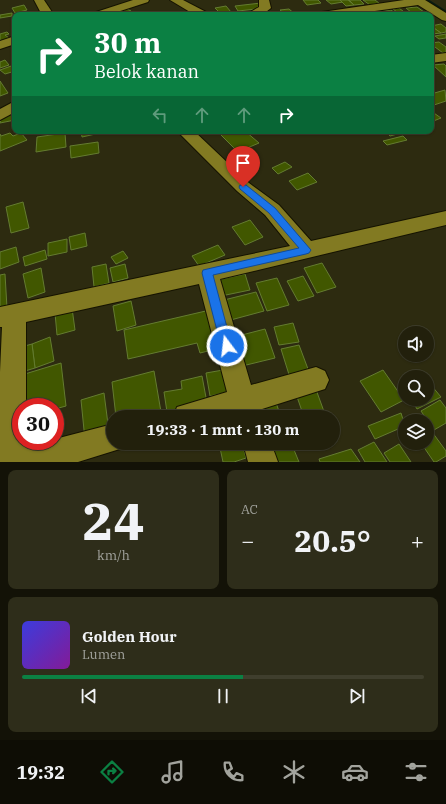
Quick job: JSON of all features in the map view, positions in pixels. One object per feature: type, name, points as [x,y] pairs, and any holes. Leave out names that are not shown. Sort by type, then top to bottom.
[{"type":"street","points":[[39,0],[46,12]]},
{"type":"street","points":[[106,12],[144,0]]},
{"type":"street","points":[[176,0],[198,12]]},
{"type":"street","points":[[258,12],[265,8],[264,0]]},
{"type":"street","points":[[343,12],[419,1],[444,16]]},
{"type":"street","points":[[0,45],[12,41]]},
{"type":"street","points":[[434,59],[446,57]]},
{"type":"street","points":[[188,134],[243,187],[272,210],[306,250]]},
{"type":"street","points":[[11,462],[7,316],[207,273],[446,218]]},
{"type":"street","points":[[207,273],[245,409],[316,380]]},
{"type":"street","points":[[25,462],[106,440]]},
{"type":"street","points":[[259,450],[263,462]]},
{"type":"building","points":[[303,0],[318,0],[321,3],[307,5]]},
{"type":"building","points":[[326,0],[340,0],[343,2],[331,4]]},
{"type":"building","points":[[340,0],[348,0],[354,5],[346,6]]},
{"type":"building","points":[[349,0],[360,0],[364,4],[354,5]]},
{"type":"building","points":[[363,0],[375,0],[379,3],[370,5]]},
{"type":"building","points":[[261,3],[265,8],[238,11],[235,6]]},
{"type":"building","points":[[24,5],[27,10],[14,12],[12,8]]},
{"type":"building","points":[[226,6],[231,12],[219,12],[215,8]]},
{"type":"building","points":[[417,7],[424,12],[411,12],[406,8]]},
{"type":"building","points":[[399,8],[404,12],[397,12],[393,9]]},
{"type":"building","points":[[127,9],[131,11],[128,12],[118,12]]},
{"type":"building","points":[[289,9],[292,12],[282,12],[280,10]]},
{"type":"building","points":[[391,10],[394,12],[384,12],[383,11]]},
{"type":"building","points":[[12,13],[12,16],[0,18],[0,15]]},
{"type":"building","points":[[441,24],[446,28],[446,32],[441,33],[434,28],[434,25]]},
{"type":"building","points":[[434,28],[441,33],[434,34]]},
{"type":"building","points":[[7,32],[9,34],[5,35],[9,38],[0,41],[0,34]]},
{"type":"building","points":[[446,34],[446,38],[439,39],[435,36]]},
{"type":"building","points":[[439,42],[446,47],[446,53],[443,53],[434,46],[434,43]]},
{"type":"building","points":[[5,60],[9,65],[0,68],[0,62]]},
{"type":"building","points":[[444,64],[446,66],[446,77],[434,66]]},
{"type":"building","points":[[12,66],[12,72],[5,74],[0,70]]},
{"type":"building","points":[[0,81],[8,93],[0,96]]},
{"type":"building","points":[[445,90],[446,101],[434,105],[434,93]]},
{"type":"building","points":[[12,113],[12,121],[0,123],[2,115]]},
{"type":"building","points":[[434,113],[441,118],[434,121]]},
{"type":"building","points":[[10,133],[13,136],[22,134],[27,140],[0,151],[0,134],[1,136]]},
{"type":"building","points":[[65,134],[66,147],[36,152],[37,137]]},
{"type":"building","points":[[82,134],[96,134],[82,137]]},
{"type":"building","points":[[248,134],[259,143],[238,152],[221,135]]},
{"type":"building","points":[[403,136],[407,140],[387,145],[383,141]]},
{"type":"building","points":[[98,142],[99,153],[71,158],[70,146]]},
{"type":"building","points":[[285,162],[292,167],[278,174],[272,168]]},
{"type":"building","points":[[308,173],[317,182],[297,190],[289,181]]},
{"type":"building","points":[[23,202],[29,228],[11,233],[6,207]]},
{"type":"building","points":[[250,220],[263,237],[245,245],[232,227]]},
{"type":"building","points":[[85,233],[87,246],[71,250],[69,237]]},
{"type":"building","points":[[67,239],[67,252],[48,256],[48,243]]},
{"type":"building","points":[[218,245],[225,255],[199,266],[192,256]]},
{"type":"building","points":[[16,247],[19,262],[0,269],[0,252]]},
{"type":"building","points":[[45,250],[47,259],[25,266],[23,257]]},
{"type":"building","points":[[123,251],[128,258],[116,264],[111,257]]},
{"type":"building","points":[[322,263],[336,287],[317,293],[304,268]]},
{"type":"building","points":[[106,264],[109,283],[94,287],[92,267]]},
{"type":"building","points":[[125,264],[128,278],[113,282],[110,268]]},
{"type":"building","points":[[41,268],[45,292],[28,298],[23,274]]},
{"type":"building","points":[[5,274],[7,308],[0,310],[0,275]]},
{"type":"building","points":[[245,274],[250,290],[221,296],[217,280]]},
{"type":"building","points":[[303,276],[314,296],[298,301],[287,281]]},
{"type":"building","points":[[277,278],[289,305],[267,311],[256,283]]},
{"type":"building","points":[[256,292],[264,311],[227,321],[220,301]]},
{"type":"building","points":[[131,301],[136,325],[117,331],[113,306]]},
{"type":"building","points":[[72,308],[75,330],[57,335],[55,313]]},
{"type":"building","points":[[210,310],[220,348],[200,353],[197,343],[128,359],[124,330]]},
{"type":"building","points":[[293,323],[299,342],[279,345],[274,327]]},
{"type":"building","points":[[265,329],[275,358],[238,367],[230,338]]},
{"type":"building","points":[[50,337],[54,361],[35,368],[32,344]]},
{"type":"building","points":[[32,344],[35,368],[25,371],[21,347]]},
{"type":"building","points":[[299,345],[311,377],[291,381],[281,349]]},
{"type":"building","points":[[61,363],[66,406],[64,407],[64,398],[18,398],[15,377]]},
{"type":"building","points":[[223,370],[228,392],[210,396],[206,373]]},
{"type":"building","points":[[383,370],[398,391],[398,403],[381,412],[360,381]]},
{"type":"building","points":[[154,371],[161,410],[115,410],[112,382]]},
{"type":"building","points":[[202,376],[207,403],[176,410],[167,410],[164,392],[182,389],[181,381]]},
{"type":"building","points":[[314,384],[323,410],[302,410],[294,388]]},
{"type":"building","points":[[434,389],[441,397],[434,400]]},
{"type":"building","points":[[104,393],[106,410],[106,433],[85,440],[81,400]]},
{"type":"building","points":[[274,397],[279,410],[254,410],[252,403]]},
{"type":"building","points":[[440,400],[446,408],[446,423],[434,430],[434,414],[423,414],[421,411],[430,406],[434,406],[434,403]]},
{"type":"building","points":[[415,406],[423,406],[417,409]]},
{"type":"building","points":[[398,414],[398,429],[375,439],[368,426]]},
{"type":"building","points":[[434,435],[446,451],[446,456],[434,462],[426,450],[434,450]]},
{"type":"building","points":[[374,442],[387,462],[365,462],[358,450]]},
{"type":"building","points":[[398,445],[398,450],[403,450],[411,462],[390,462],[384,453]]},
{"type":"building","points":[[351,449],[360,462],[320,462],[319,459]]},
{"type":"building","points":[[220,450],[244,450],[246,458],[234,462],[223,462]]},
{"type":"building","points":[[277,450],[294,450],[299,462],[271,462],[268,453]]},
{"type":"waterway","points":[[427,0],[446,12]]},
{"type":"route","points":[[227,346],[207,273],[306,250],[272,210],[243,187]]}]
